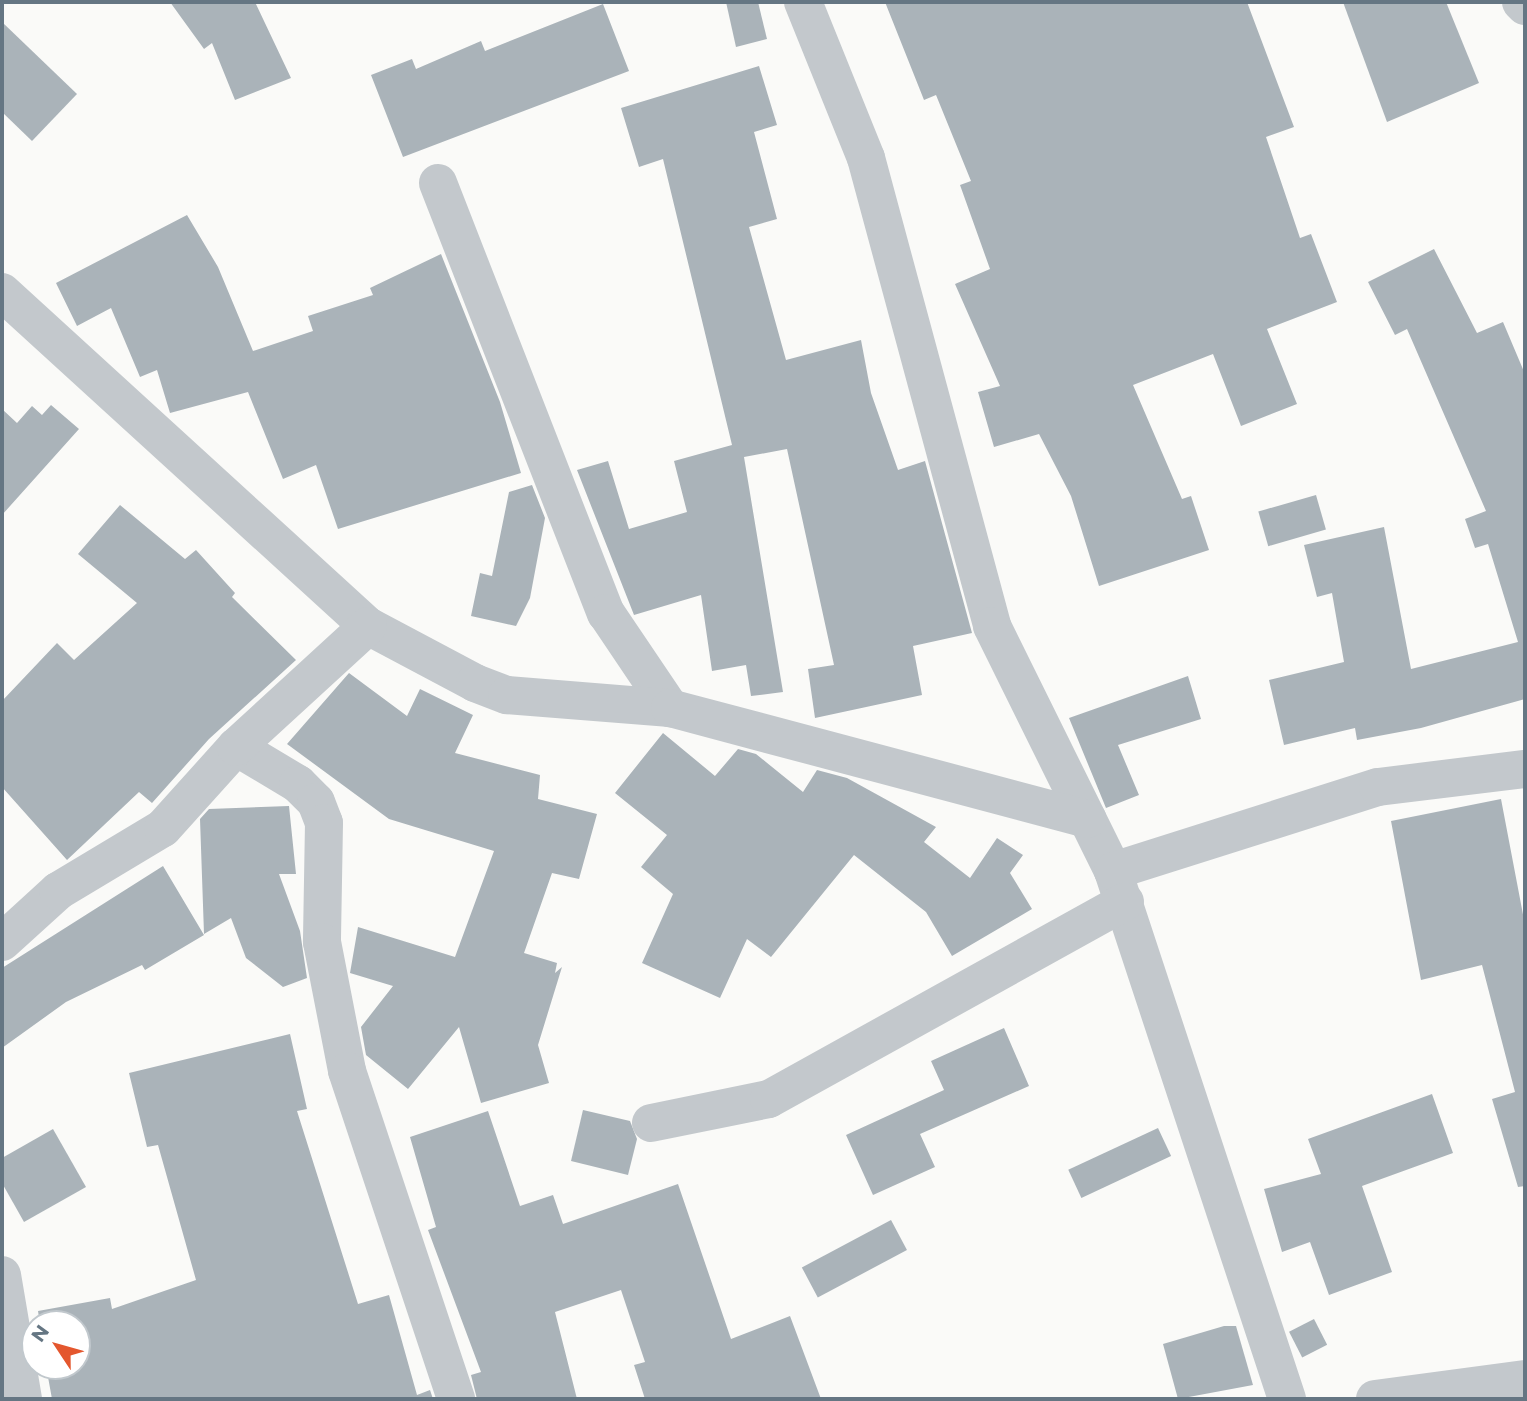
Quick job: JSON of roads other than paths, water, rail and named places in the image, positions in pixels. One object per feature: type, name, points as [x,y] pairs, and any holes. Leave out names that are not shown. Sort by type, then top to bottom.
[{"type":"street","points":[[803,2],[866,158],[992,626],[1119,887],[1287,1399]]},
{"type":"street","points":[[1521,2],[1525,6]]},
{"type":"street","points":[[438,183],[607,613],[670,708]]},
{"type":"street","points":[[2,292],[368,626],[507,695],[670,708],[1087,820]]},
{"type":"street","points":[[2,942],[58,891],[163,828],[236,747],[368,626]]},
{"type":"street","points":[[236,747],[298,784],[316,802],[324,823],[322,942],[347,1071],[456,1399]]},
{"type":"street","points":[[651,1124],[769,1099],[1119,887],[1378,787],[1525,769]]},
{"type":"street","points":[[2,1275],[23,1399]]},
{"type":"street","points":[[1376,1399],[1525,1379]]}]
